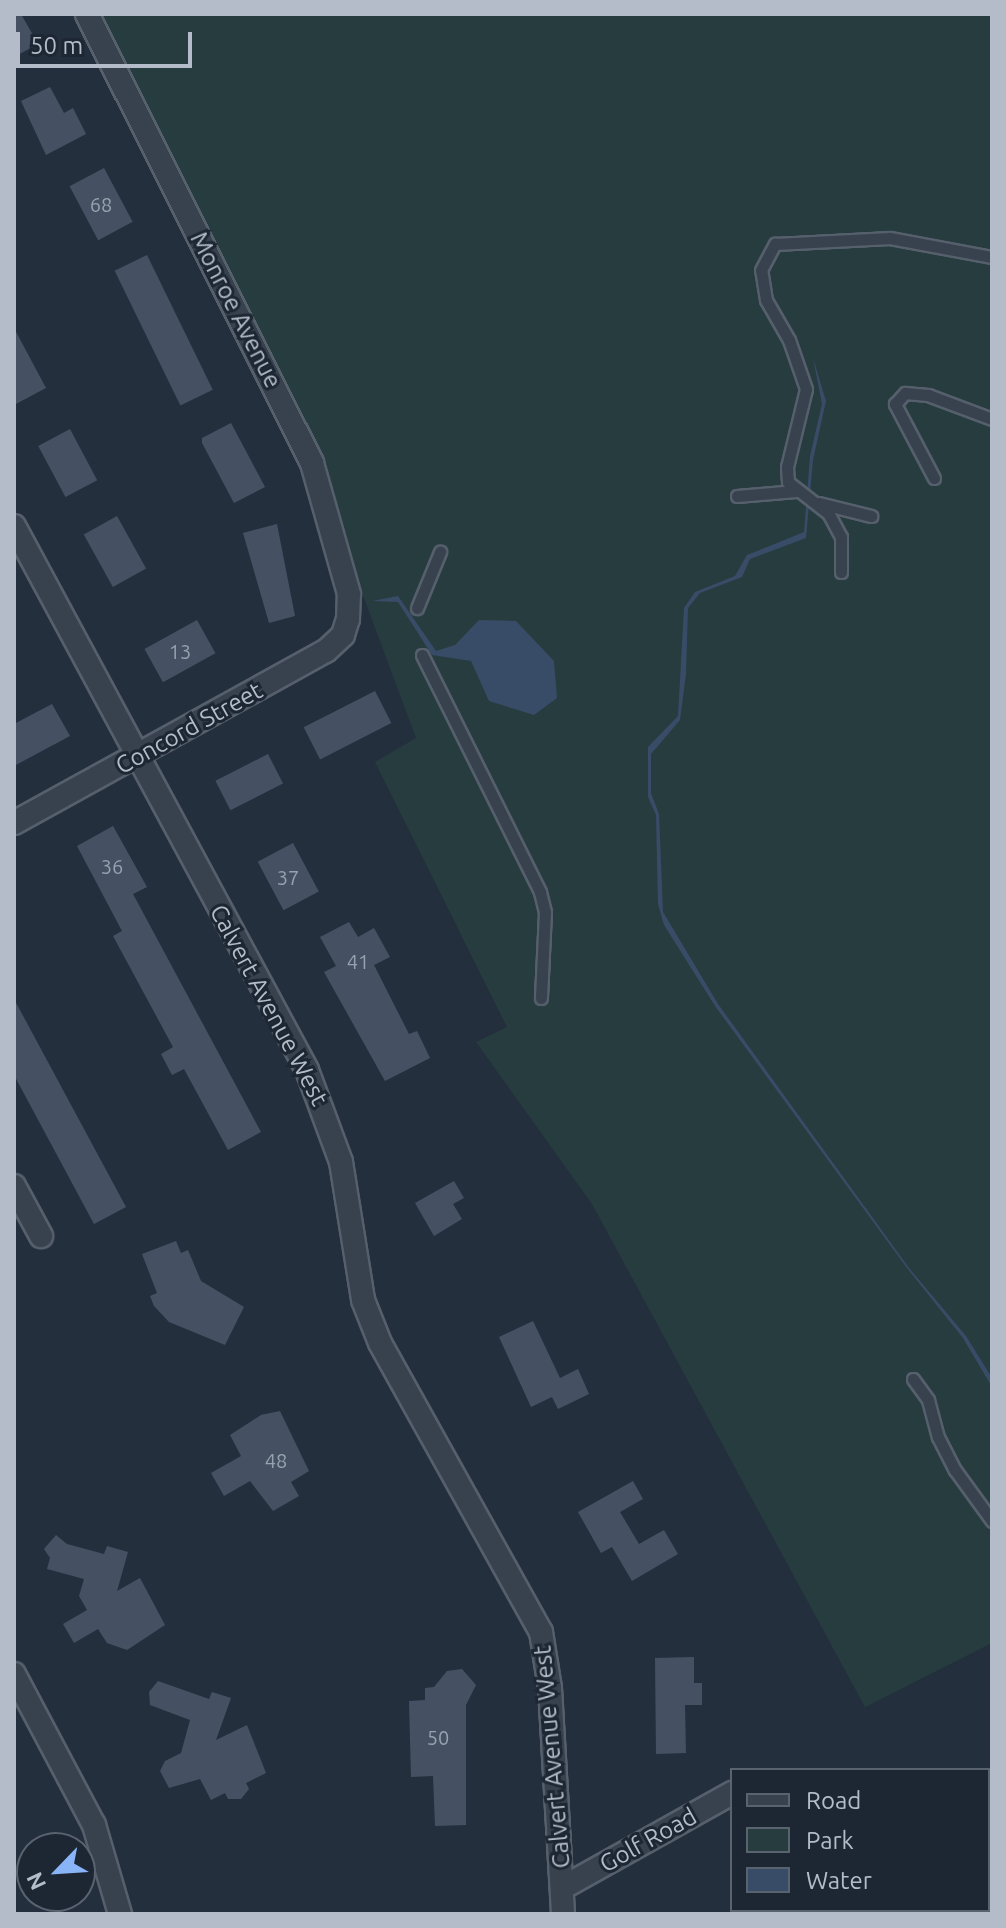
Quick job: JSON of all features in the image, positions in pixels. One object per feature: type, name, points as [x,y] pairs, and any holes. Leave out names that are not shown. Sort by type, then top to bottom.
[{"type":"street","name":"Monroe Avenue","points":[[87,14],[312,463],[349,594],[348,619]]},
{"type":"street","name":"Calvert Avenue West","points":[[14,526],[327,1115],[341,1162],[363,1300],[380,1343],[541,1632],[550,1688],[564,1887],[563,1914]]},
{"type":"street","name":"Concord Street","points":[[14,823],[137,758],[326,651],[343,635],[348,619]]},
{"type":"street","points":[[14,1186],[41,1236]]},
{"type":"street","points":[[14,1674],[94,1825],[120,1914]]},
{"type":"street","name":"Golf Road","points":[[564,1887],[730,1794]]},
{"type":"lane","points":[[799,493],[787,467],[806,389],[789,340],[766,300],[761,270],[775,244],[890,238],[992,257]]},
{"type":"lane","points":[[934,478],[895,404],[905,393],[928,395],[992,419]]},
{"type":"lane","points":[[737,496],[799,493],[817,502],[871,516]]},
{"type":"lane","points":[[817,502],[841,537],[841,572]]},
{"type":"lane","points":[[417,608],[440,552]]},
{"type":"lane","points":[[422,655],[540,892],[545,912],[541,998]]},
{"type":"lane","points":[[913,1379],[928,1400],[938,1437],[955,1470],[992,1521]]},
{"type":"green space","points":[[87,14],[992,14],[992,1643],[865,1707],[592,1204],[476,1042],[507,1027],[375,762],[416,738],[361,590],[312,463]]},
{"type":"water","points":[[813,358],[826,401],[813,460],[806,538],[750,559],[742,577],[700,593],[688,608],[686,674],[680,720],[651,754],[651,793],[659,814],[663,912],[718,1004],[909,1268],[966,1336],[992,1378],[992,1387],[963,1338],[907,1268],[715,1006],[664,925],[658,904],[656,815],[648,797],[648,747],[678,716],[684,608],[695,592],[735,576],[747,555],[804,532],[810,456],[822,404]]},
{"type":"water","points":[[398,596],[436,651],[455,645],[479,620],[516,621],[554,661],[557,698],[534,715],[489,701],[471,661],[432,655],[398,602],[372,601]]},
{"type":"building","points":[[14,14],[21,14],[38,44],[14,57]]},
{"type":"building","points":[[50,87],[64,113],[73,108],[86,134],[46,155],[21,101]]},
{"type":"building","points":[[104,168],[133,222],[98,240],[70,186]]},
{"type":"building","points":[[147,255],[213,390],[180,406],[115,271]]},
{"type":"building","points":[[14,328],[46,388],[14,405]]},
{"type":"building","points":[[231,423],[265,487],[234,503],[202,443],[202,438]]},
{"type":"building","points":[[70,429],[97,480],[65,497],[38,446]]},
{"type":"building","points":[[117,516],[146,568],[113,587],[84,534]]},
{"type":"building","points":[[277,524],[295,616],[269,623],[243,533]]},
{"type":"building","points":[[197,620],[215,653],[163,682],[145,649]]},
{"type":"building","points":[[375,691],[391,723],[320,759],[304,727]]},
{"type":"building","points":[[52,704],[70,736],[14,766],[14,724]]},
{"type":"building","points":[[268,754],[283,783],[230,810],[215,781]]},
{"type":"building","points":[[113,826],[147,887],[133,894],[261,1132],[228,1150],[184,1069],[172,1075],[161,1054],[173,1047],[113,936],[122,931],[77,846]]},
{"type":"building","points":[[293,843],[319,892],[284,910],[258,862]]},
{"type":"building","points":[[349,922],[358,937],[374,928],[390,957],[374,965],[409,1034],[417,1031],[430,1058],[385,1081],[324,972],[336,966],[320,937]]},
{"type":"building","points":[[14,999],[126,1207],[94,1224],[14,1075]]},
{"type":"building","points":[[454,1181],[464,1198],[453,1204],[462,1219],[434,1236],[415,1203]]},
{"type":"building","points":[[176,1241],[181,1253],[188,1250],[201,1281],[244,1307],[225,1345],[169,1322],[154,1306],[150,1296],[157,1293],[142,1254]]},
{"type":"building","points":[[533,1321],[560,1378],[578,1369],[589,1394],[558,1409],[552,1397],[531,1407],[499,1337]]},
{"type":"building","points":[[280,1411],[309,1471],[291,1482],[299,1496],[273,1511],[250,1481],[224,1496],[211,1473],[241,1456],[230,1435],[261,1415]]},
{"type":"building","points":[[633,1481],[643,1499],[620,1512],[639,1544],[664,1530],[678,1554],[632,1581],[612,1547],[601,1553],[578,1512]]},
{"type":"building","points":[[56,1535],[67,1544],[104,1554],[107,1546],[128,1552],[117,1591],[140,1578],[165,1625],[127,1650],[107,1643],[98,1629],[74,1643],[63,1624],[87,1610],[79,1596],[84,1579],[47,1569],[50,1558],[44,1549]]},
{"type":"building","points":[[694,1657],[694,1683],[702,1683],[702,1705],[685,1705],[686,1753],[656,1754],[655,1658]]},
{"type":"building","points":[[462,1669],[476,1685],[466,1705],[466,1825],[435,1826],[433,1776],[411,1777],[409,1701],[425,1700],[425,1688],[434,1687],[447,1671]]},
{"type":"building","points":[[158,1681],[209,1699],[212,1692],[231,1698],[216,1740],[247,1725],[266,1773],[246,1783],[249,1789],[241,1799],[228,1799],[225,1793],[211,1800],[200,1779],[169,1788],[160,1771],[165,1761],[181,1753],[190,1720],[150,1705],[149,1692]]}]
